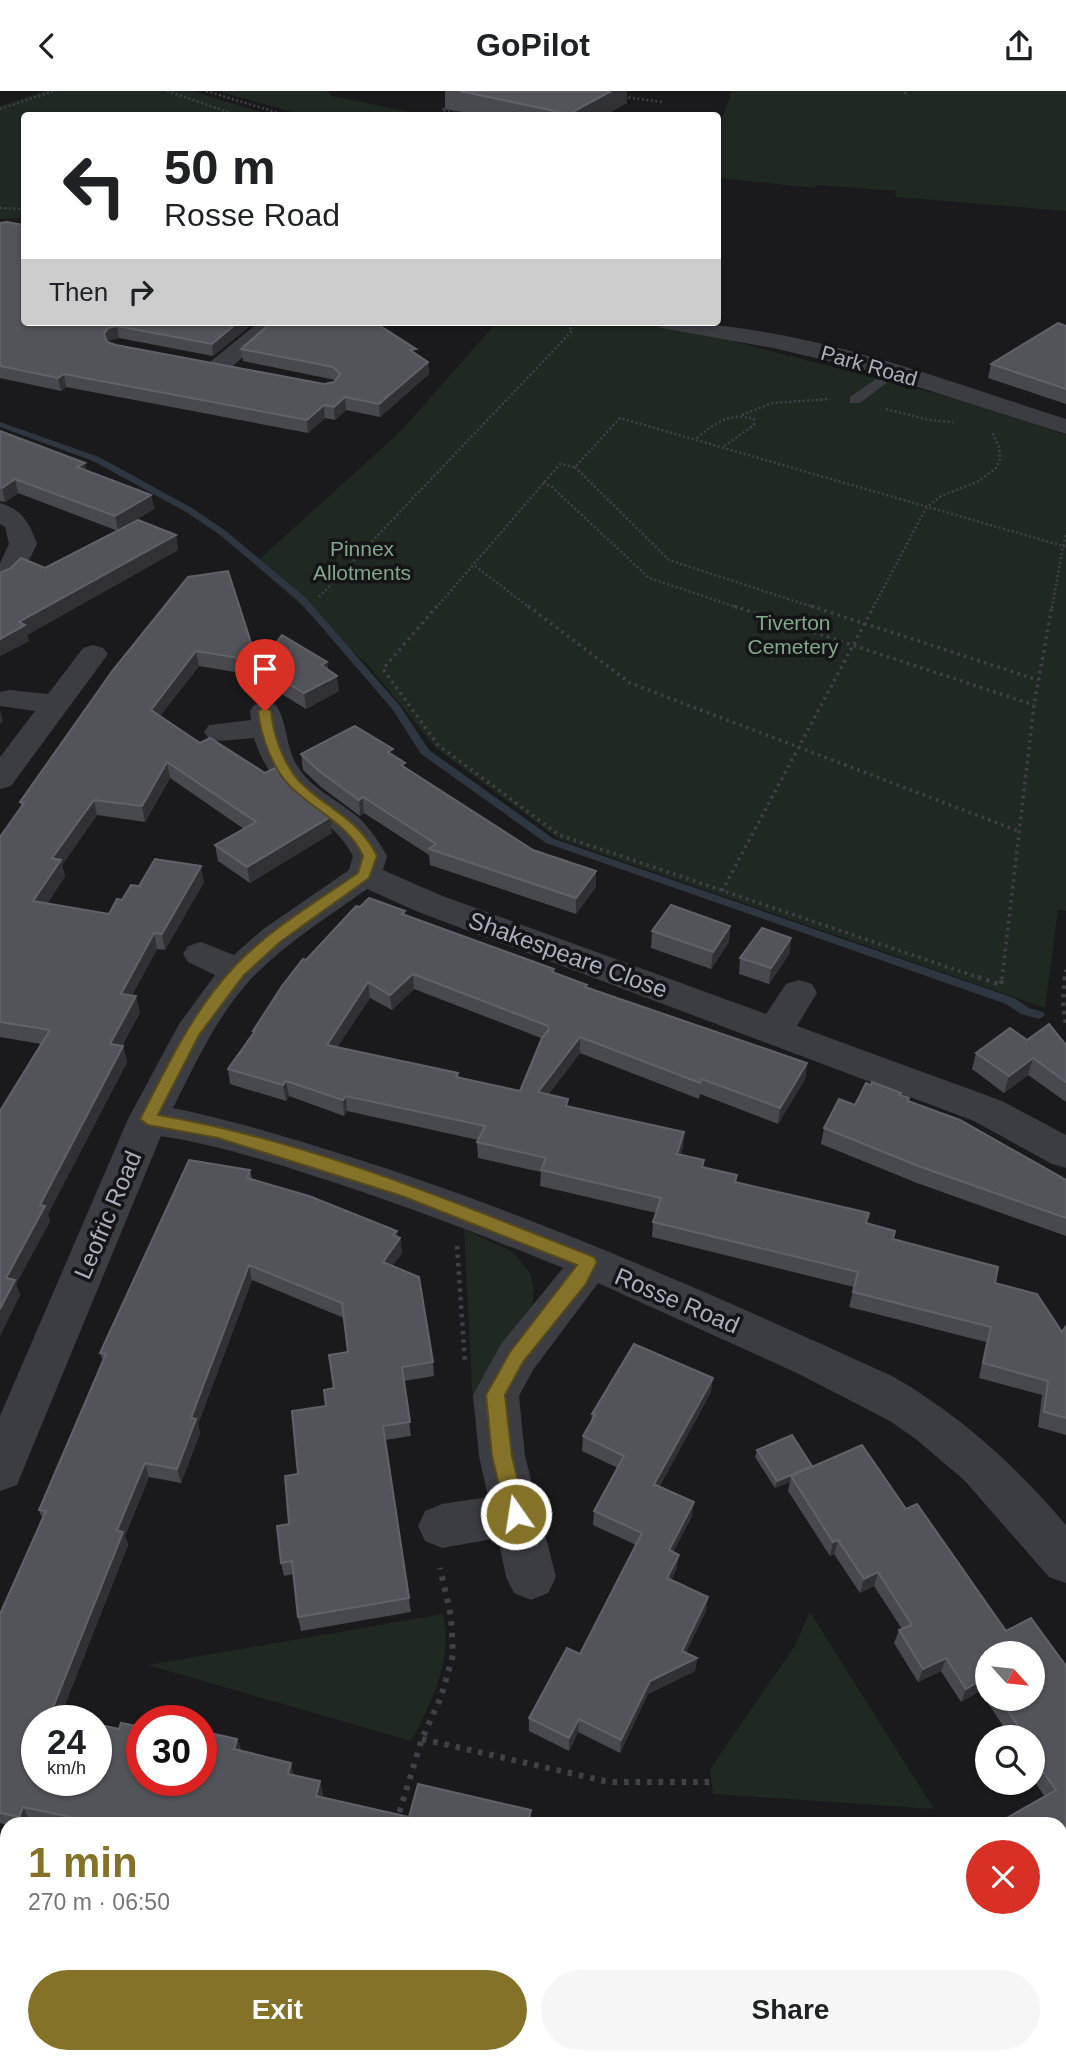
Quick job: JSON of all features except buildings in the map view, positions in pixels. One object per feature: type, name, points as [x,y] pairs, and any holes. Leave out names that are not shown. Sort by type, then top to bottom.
[{"type":"street","points":[[219,366],[268,326]]},
{"type":"street","name":"Park Road","points":[[689,326],[773,341],[865,363],[1066,427]]},
{"type":"street","points":[[194,362],[246,371]]},
{"type":"street","points":[[0,511],[17,524],[23,544],[13,566],[0,579]]},
{"type":"street","points":[[0,779],[93,654]]},
{"type":"street","points":[[10,699],[55,704]]},
{"type":"street","points":[[220,732],[265,720],[285,772],[296,786],[338,815],[364,843],[370,856],[364,875]]},
{"type":"street","name":"Leofric Road","points":[[0,1470],[148,1119],[192,1033],[238,971],[275,938],[364,875]]},
{"type":"street","name":"Shakespeare Close","points":[[364,875],[428,903],[988,1111],[1066,1153]]},
{"type":"street","points":[[201,954],[238,971]]},
{"type":"street","points":[[774,1032],[799,992]]},
{"type":"street","name":"Rosse Road","points":[[148,1119],[207,1129],[408,1191],[588,1262],[822,1364],[915,1411],[986,1470],[1066,1562]]},
{"type":"street","points":[[531,1577],[499,1437],[496,1395],[517,1357],[579,1279],[588,1262]]},
{"type":"street","points":[[442,1526],[516,1514]]},
{"type":"lane","points":[[855,400],[892,372]]},
{"type":"path","points":[[0,110],[54,91]]},
{"type":"path","points":[[167,91],[228,112]]},
{"type":"path","points":[[206,91],[275,112]]},
{"type":"path","points":[[623,97],[662,102]]},
{"type":"path","points":[[451,112],[442,110],[455,104]]},
{"type":"path","points":[[0,208],[21,209]]},
{"type":"path","points":[[319,597],[572,331],[569,326]]},
{"type":"path","points":[[696,439],[721,418],[742,415],[772,403],[791,400],[855,400]]},
{"type":"path","points":[[723,447],[754,425],[754,419],[742,415]]},
{"type":"path","points":[[575,467],[620,418],[1064,547]]},
{"type":"path","points":[[722,891],[926,508],[943,495],[984,481],[998,465],[1001,450],[987,426]]},
{"type":"path","points":[[1038,680],[669,560],[575,467],[561,464],[383,669],[438,745],[559,835],[1001,985],[1034,705],[1066,535]]},
{"type":"path","points":[[542,483],[552,487],[649,577],[1034,705]]},
{"type":"path","points":[[475,566],[630,683],[1021,832]]},
{"type":"path","points":[[1066,968],[1062,1002],[1066,1025]]},
{"type":"path","points":[[461,1211],[456,1229],[466,1375]]},
{"type":"path","points":[[398,1817],[422,1739],[440,1697],[453,1655],[451,1617],[433,1537],[442,1526]]},
{"type":"path","points":[[422,1739],[609,1782],[713,1782]]},
{"type":"green space","points":[[45,91],[192,91],[261,112],[21,112],[21,218],[0,219],[0,106]]},
{"type":"green space","points":[[217,91],[327,91],[332,96],[409,112],[292,112]]},
{"type":"green space","points":[[732,91],[1066,91],[1066,211],[896,197],[895,191],[816,185],[815,188],[721,178],[721,122]]},
{"type":"green space","name":"Tiverton Cemetery","points":[[493,326],[671,326],[961,400],[1066,435],[1066,911],[1058,910],[1045,1008],[559,839],[437,749],[366,663],[254,564],[401,431]]},
{"type":"green space","points":[[464,1229],[513,1252],[530,1273],[534,1288],[532,1310],[480,1386],[473,1406]]},
{"type":"green space","points":[[810,1612],[934,1809],[713,1794],[710,1769],[794,1647]]},
{"type":"green space","points":[[443,1614],[445,1648],[439,1680],[411,1741],[148,1665]]},
{"type":"waterway","points":[[0,424],[96,459],[189,510],[223,533],[303,600],[397,708],[425,752],[550,841],[1010,1001],[1025,1011],[1039,1015]]},
{"type":"route","points":[[265,711],[266,729],[285,772],[296,786],[352,828],[370,856],[364,875],[275,938],[238,971],[192,1033],[148,1119],[218,1132],[408,1191],[588,1262],[579,1279],[517,1357],[496,1395],[502,1456],[516,1514]]},
{"type":"park label","name":"Pinnex Allotments","points":[[362,561]]}]
